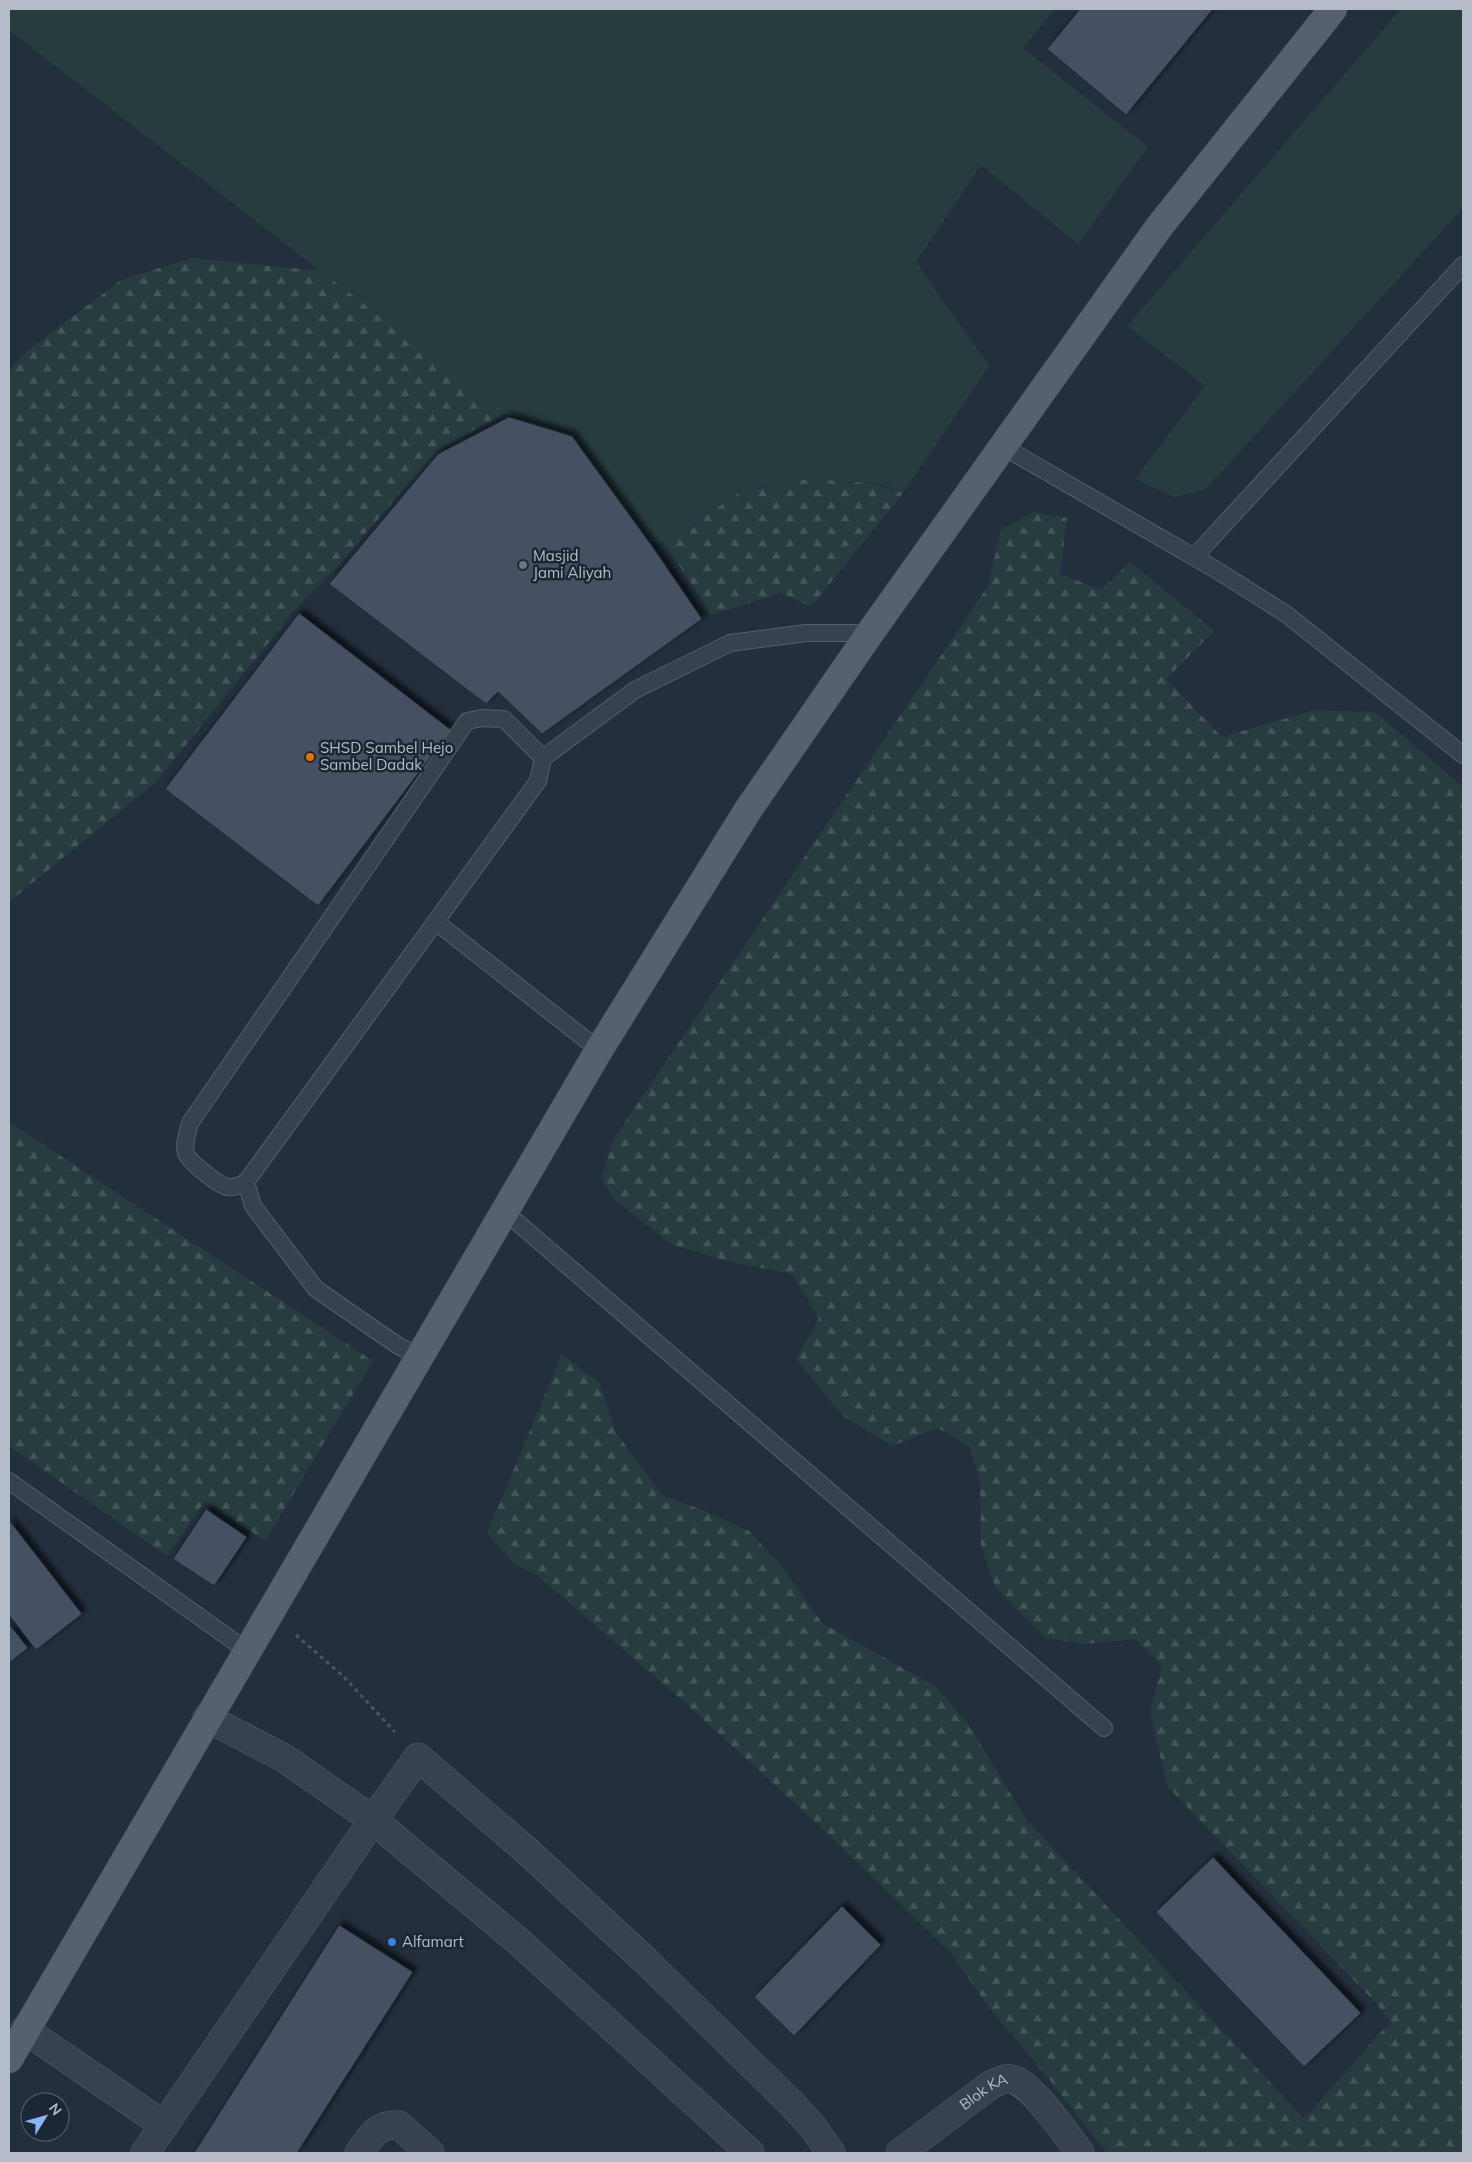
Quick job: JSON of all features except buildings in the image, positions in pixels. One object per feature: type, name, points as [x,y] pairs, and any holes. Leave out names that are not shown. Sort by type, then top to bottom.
[{"type":"main road","points":[[9,2059],[246,1650],[599,1050],[748,810],[870,633],[1159,227],[1332,9]]},
{"type":"street","points":[[207,1718],[284,1758],[372,1820],[517,1940],[750,2153]]},
{"type":"street","points":[[145,2153],[372,1820],[418,1757],[527,1851],[647,1962],[792,2104],[812,2126],[830,2153]]},
{"type":"street","points":[[25,2030],[164,2125]]},
{"type":"street","name":"Blok KA","points":[[900,2153],[989,2086],[1000,2080],[1012,2078],[1027,2086],[1080,2153]]},
{"type":"street","points":[[359,2153],[373,2133],[386,2125],[399,2125],[430,2153]]},
{"type":"lane","points":[[1194,557],[1463,265]]},
{"type":"lane","points":[[1002,446],[1194,557],[1286,614],[1463,755]]},
{"type":"lane","points":[[543,758],[504,719],[482,718],[467,721],[190,1123],[185,1144],[190,1161],[226,1187],[235,1187],[246,1182],[538,781],[543,758],[636,690],[730,643],[806,633],[870,633]]},
{"type":"lane","points":[[436,922],[599,1050]]},
{"type":"lane","points":[[246,1182],[253,1206],[316,1289],[397,1345],[419,1357]]},
{"type":"lane","points":[[504,1212],[1104,1728]]},
{"type":"lane","points":[[9,1481],[246,1650]]},
{"type":"path","points":[[269,1612],[344,1677],[418,1757]]},
{"type":"green space","points":[[9,9],[1055,9],[1023,48],[1148,147],[1078,244],[981,165],[916,262],[989,366],[903,493],[884,485],[852,481],[801,480],[740,492],[678,534],[652,546],[572,436],[509,417],[9,30]]},
{"type":"green space","points":[[1401,9],[1463,9],[1463,208],[1205,490],[1174,497],[1135,479],[1205,386],[1127,326]]},
{"type":"green space","points":[[192,258],[321,271],[505,413],[437,450],[337,567],[294,611],[156,782],[9,902],[9,371],[26,352],[121,280]]},
{"type":"green space","points":[[801,480],[865,483],[903,493],[811,607],[781,593],[712,615],[663,541],[678,534],[740,492]]},
{"type":"green space","points":[[1034,512],[1067,518],[1060,574],[1101,590],[1130,562],[1214,631],[1166,679],[1222,737],[1315,710],[1375,712],[1463,787],[1463,2153],[1107,2153],[988,2006],[951,1953],[824,1830],[683,1701],[537,1575],[514,1564],[487,1533],[562,1354],[600,1384],[615,1431],[662,1495],[710,1513],[749,1531],[782,1567],[822,1623],[935,1686],[968,1724],[1026,1819],[1304,2119],[1382,2031],[1392,2024],[1375,2002],[1167,1786],[1150,1712],[1162,1666],[1135,1639],[1086,1644],[1045,1638],[995,1587],[981,1546],[980,1481],[969,1446],[938,1428],[892,1446],[843,1416],[796,1359],[819,1318],[792,1274],[731,1262],[671,1244],[616,1201],[601,1179],[613,1140],[988,586],[1001,530]]},
{"type":"green space","points":[[9,1122],[373,1361],[265,1541],[205,1501],[167,1556],[9,1446]]},
{"type":"place","name":"Masjid Jami Aliyah","points":[[523,565]]},
{"type":"place","name":"SHSD Sambel Hejo Sambel Dadak","points":[[310,757]]},
{"type":"place","name":"Alfamart","points":[[392,1942]]}]
